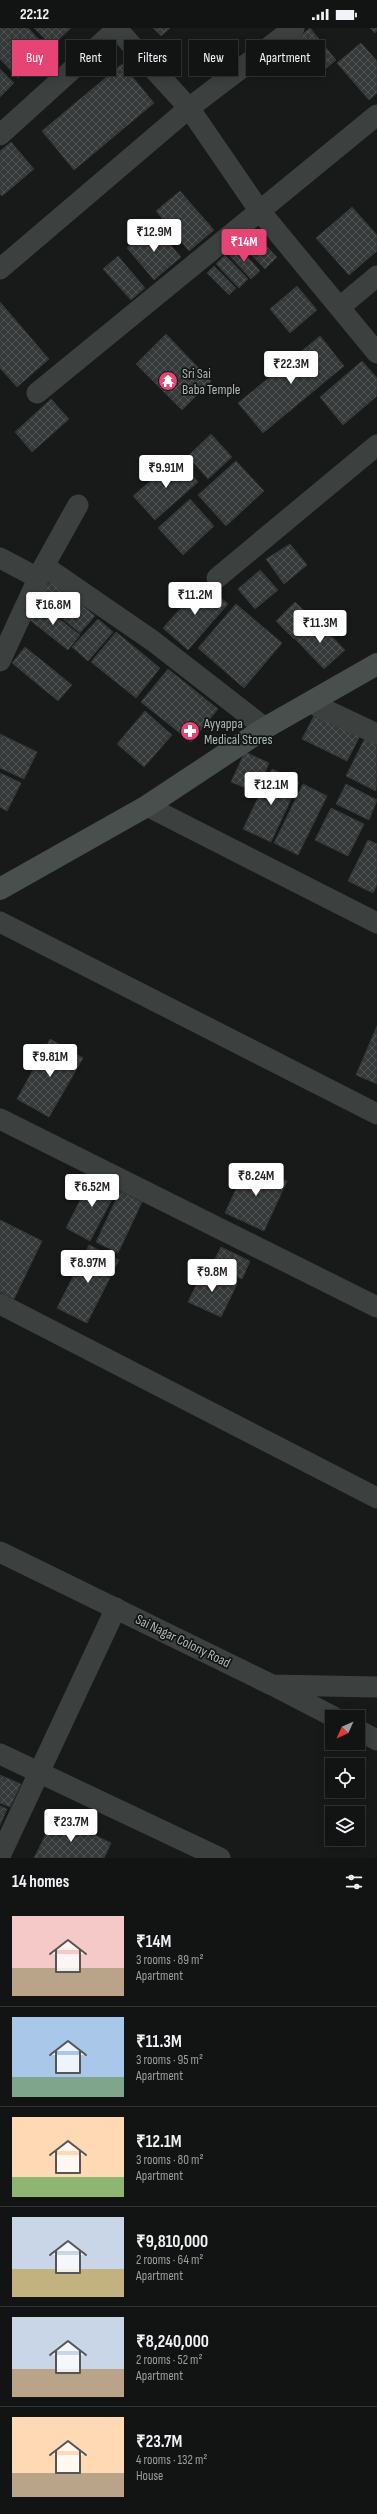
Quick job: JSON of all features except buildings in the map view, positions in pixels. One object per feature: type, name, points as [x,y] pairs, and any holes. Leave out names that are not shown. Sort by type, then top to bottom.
[{"type":"street","points":[[0,135],[118,28],[190,108],[259,210],[377,353]]},
{"type":"street","points":[[0,269],[190,108],[294,28]]},
{"type":"street","points":[[37,393],[259,210],[377,116]]},
{"type":"street","points":[[340,307],[377,276]]},
{"type":"street","points":[[217,578],[377,445]]},
{"type":"street","points":[[0,660],[41,572],[78,505]]},
{"type":"street","points":[[0,558],[41,572],[154,641],[265,728]]},
{"type":"street","points":[[0,889],[147,806],[265,728],[377,664]]},
{"type":"street","points":[[311,703],[377,734]]},
{"type":"street","points":[[147,806],[377,923]]},
{"type":"street","points":[[0,922],[377,1114]]},
{"type":"street","points":[[0,1119],[377,1307]]},
{"type":"street","points":[[0,1304],[377,1498]]},
{"type":"street","name":"Sai Nagar Colony Road","points":[[0,1552],[272,1685],[377,1687]]},
{"type":"street","points":[[0,1856],[116,1608]]},
{"type":"street","points":[[272,1685],[325,1712]]},
{"type":"street","points":[[365,1734],[377,1740]]},
{"type":"street","points":[[0,1754],[220,1858]]},
{"type":"place","name":"Sri Sai Baba Temple","points":[[168,381]]},
{"type":"place","name":"Ayyappa Medical Stores","points":[[190,731]]}]
